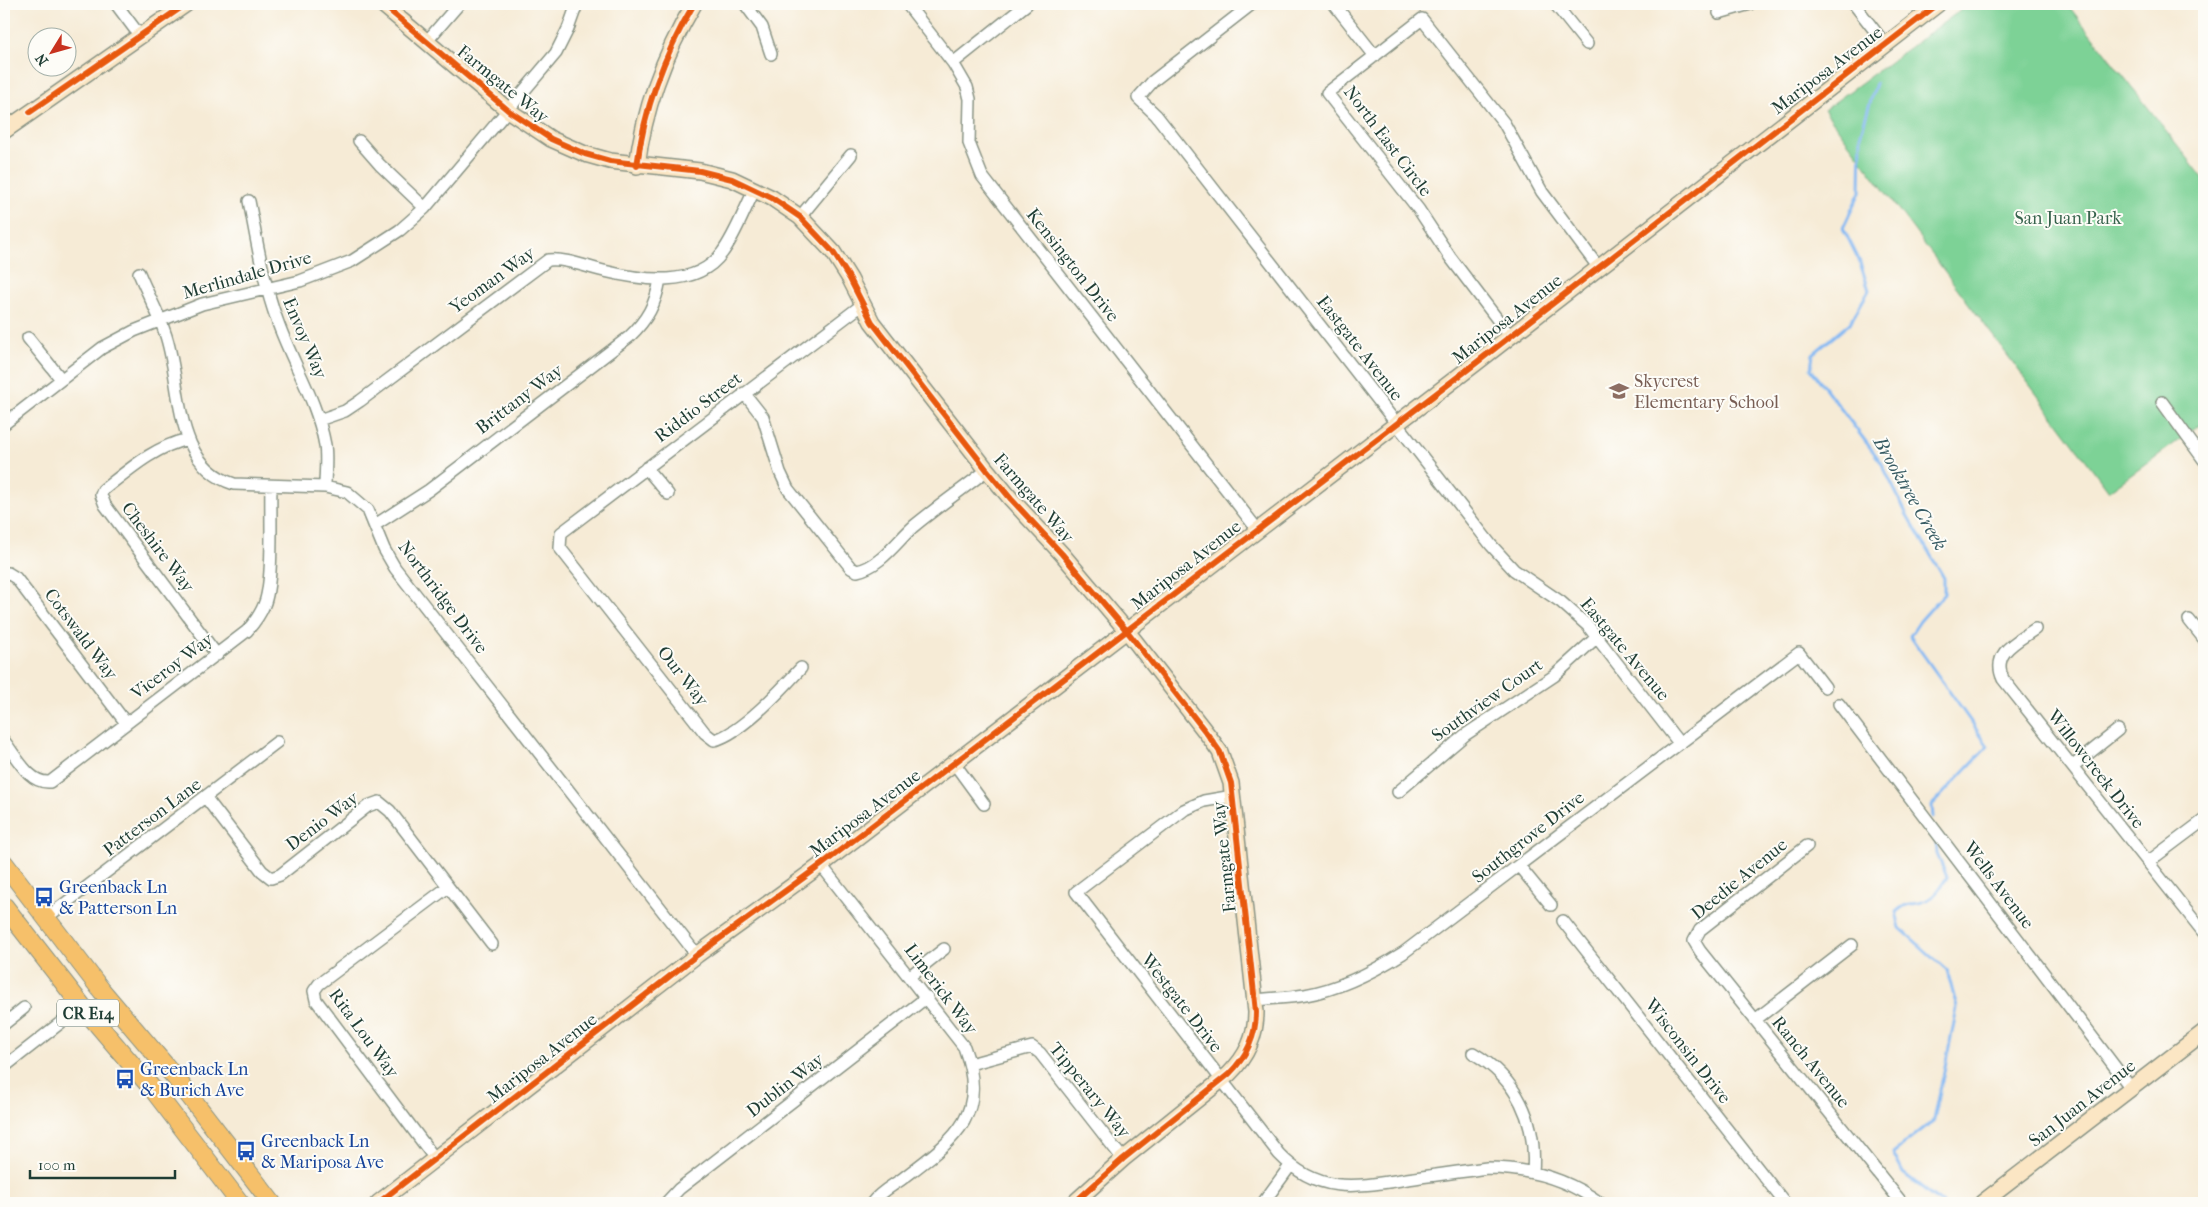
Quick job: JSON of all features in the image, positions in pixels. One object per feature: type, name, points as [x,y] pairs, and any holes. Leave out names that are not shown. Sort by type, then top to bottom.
[{"type":"main road","name":"CR E14","points":[[4,862],[46,918],[209,1121],[272,1203]]},
{"type":"main road","name":"CR E14","points":[[4,905],[82,1006],[155,1092],[240,1203]]},
{"type":"main road","points":[[4,905],[46,918]]},
{"type":"main road","points":[[82,1006],[94,1004],[108,1017],[124,1016]]},
{"type":"main road","points":[[189,1136],[209,1121]]},
{"type":"street","points":[[116,4],[140,36]]},
{"type":"street","points":[[4,130],[186,4]]},
{"type":"street","name":"Farmgate Way","points":[[382,4],[509,111],[540,133],[573,150],[610,162],[700,172],[732,180],[755,189],[800,217],[821,237],[839,260],[862,305],[880,332],[987,470],[1011,500],[1062,554],[1127,630],[1220,752],[1228,772],[1233,796],[1255,1000],[1255,1031],[1250,1046],[1241,1061],[1222,1080],[1123,1159],[1074,1203]]},
{"type":"street","points":[[427,41],[459,4]]},
{"type":"street","name":"Merlindale Drive","points":[[4,424],[102,348],[159,320],[202,304],[300,281],[352,261],[400,230],[425,208],[509,111],[556,53],[568,29],[577,4]]},
{"type":"street","points":[[637,166],[643,129],[653,95],[676,38],[694,4]]},
{"type":"street","points":[[745,4],[762,27],[771,54]]},
{"type":"street","name":"Kensington Drive","points":[[907,4],[953,63],[967,87],[970,99],[969,142],[974,160],[982,176],[1257,529]]},
{"type":"street","points":[[953,63],[1027,4]]},
{"type":"street","name":"Eastgate Avenue","points":[[1252,4],[1153,81],[1138,98],[1156,115],[1506,562],[1532,584],[1570,609],[1597,637],[1679,742]]},
{"type":"street","points":[[1334,4],[1375,56]]},
{"type":"street","points":[[1556,4],[1587,44]]},
{"type":"street","points":[[1719,12],[1750,4]]},
{"type":"street","points":[[1854,4],[1886,44]]},
{"type":"street","name":"Mariposa Avenue","points":[[378,1203],[436,1160],[697,955],[821,865],[1599,268],[1719,172],[1938,4]]},
{"type":"street","name":"North East Circle","points":[[1510,336],[1450,257],[1419,210],[1327,93],[1422,19],[1501,118],[1536,184],[1599,268]]},
{"type":"street","points":[[359,140],[380,165],[425,208]]},
{"type":"street","points":[[800,217],[851,155]]},
{"type":"street","name":"Yeoman Way","points":[[319,420],[345,411],[360,401],[548,260],[558,259],[608,272],[660,279],[690,275],[710,265],[721,254],[755,189]]},
{"type":"street","name":"Envoy Way","points":[[249,202],[267,288],[284,340],[310,394],[319,420],[325,448],[325,487]]},
{"type":"street","name":"Northridge Drive","points":[[139,273],[165,333],[188,439],[199,461],[220,479],[234,484],[325,487],[347,492],[358,500],[368,510],[384,549],[395,568],[697,955]]},
{"type":"street","name":"Brittany Way","points":[[375,525],[429,490],[629,337],[650,312],[656,299],[660,279]]},
{"type":"street","name":"Riddio Street","points":[[559,540],[561,533],[862,305]]},
{"type":"street","points":[[28,338],[61,379]]},
{"type":"street","points":[[744,393],[763,417],[780,472],[788,488],[851,568],[857,571],[864,570],[899,542],[912,528],[987,470]]},
{"type":"street","points":[[2162,402],[2204,460]]},
{"type":"street","name":"Cheshire Way","points":[[188,439],[167,444],[152,451],[103,490],[101,495],[105,504],[217,655]]},
{"type":"street","points":[[646,468],[668,494]]},
{"type":"street","name":"Viceroy Way","points":[[4,741],[32,777],[41,782],[50,782],[247,631],[259,616],[265,604],[269,586],[271,486]]},
{"type":"street","name":"Our Way","points":[[559,540],[560,548],[705,733],[714,740],[722,739],[758,711],[776,696],[801,668]]},
{"type":"street","name":"Cotswald Way","points":[[4,574],[8,573],[16,578],[126,722]]},
{"type":"street","points":[[2189,620],[2204,639]]},
{"type":"street","name":"Willowcreek Drive","points":[[2035,629],[2006,649],[2000,657],[2000,672],[2003,680],[2073,766],[2204,934]]},
{"type":"street","name":"Southview Court","points":[[1398,792],[1465,735],[1554,676],[1597,637]]},
{"type":"street","name":"Southgrove Drive","points":[[1255,1000],[1315,993],[1341,985],[1379,967],[1415,945],[1679,742],[1799,653],[1825,687]]},
{"type":"street","name":"Wells Avenue","points":[[1839,704],[2131,1088]]},
{"type":"street","points":[[2073,766],[2118,730]]},
{"type":"street","name":"Patterson Lane","points":[[46,918],[206,798],[277,742]]},
{"type":"street","points":[[954,763],[984,804]]},
{"type":"street","name":"Westgate Drive","points":[[1233,796],[1204,801],[1184,810],[1076,892],[1290,1166],[1321,1182],[1348,1186],[1487,1168],[1533,1172],[1574,1186],[1600,1203]]},
{"type":"street","name":"Denio Way","points":[[206,798],[262,871],[271,878],[280,875],[368,806],[379,802],[390,811],[492,944]]},
{"type":"street","points":[[2148,862],[2204,820]]},
{"type":"street","name":"Deedie Avenue","points":[[1694,941],[1700,930],[1807,846]]},
{"type":"street","name":"Limerick Way","points":[[821,865],[927,997],[964,1047],[974,1083],[972,1102],[963,1123],[941,1149],[872,1203]]},
{"type":"street","points":[[1519,866],[1551,905]]},
{"type":"street","name":"Rita Lou Way","points":[[436,1160],[316,1000],[314,991],[319,984],[448,887]]},
{"type":"street","name":"Wisconsin Drive","points":[[1563,921],[1785,1203]]},
{"type":"street","name":"Ranch Avenue","points":[[1694,941],[1700,951],[1902,1203]]},
{"type":"street","points":[[1756,1020],[1852,945]]},
{"type":"street","points":[[910,976],[944,950]]},
{"type":"street","name":"Dublin Way","points":[[666,1203],[679,1189],[927,997]]},
{"type":"street","points":[[4,1067],[82,1006]]},
{"type":"street","points":[[4,1024],[24,1008]]},
{"type":"street","name":"San Juan Avenue","points":[[1982,1203],[2204,1032]]},
{"type":"street","name":"Tipperary Way","points":[[970,1064],[1032,1047],[1040,1053],[1123,1159]]},
{"type":"street","points":[[1473,1053],[1496,1068],[1508,1081],[1525,1108],[1533,1139],[1533,1172]]},
{"type":"street","points":[[1262,1203],[1290,1166]]},
{"type":"green space","name":"San Juan Park","points":[[1969,4],[2067,4],[2204,179],[2204,422],[2109,491],[1824,110]]},
{"type":"waterway","name":"Brooktree Creek","points":[[1876,83],[1861,133],[1860,192],[1843,228],[1859,260],[1869,290],[1850,323],[1813,354],[1811,369],[1881,462],[1907,515],[1944,578],[1944,594],[1920,621],[1910,636],[1988,746],[1932,805],[1933,817]]},
{"type":"waterway","name":"Brooktree Creek","points":[[1936,842],[1937,854],[1947,877],[1932,897],[1920,903],[1908,904],[1896,912],[1900,928],[1947,970],[1957,1008],[1934,1120],[1893,1153],[1903,1173],[1942,1203]]},
{"type":"cycle path","points":[[30,112],[186,4]]},
{"type":"cycle path","points":[[382,4],[509,111],[551,139],[585,154],[610,161],[700,171],[732,179],[772,198],[800,217],[833,252],[850,279],[872,322],[987,470],[1127,631],[1220,752],[1231,783],[1256,1012],[1252,1038],[1241,1060],[1229,1074],[1123,1159],[1074,1203]]},
{"type":"cycle path","points":[[637,166],[640,145],[657,82],[674,42],[694,4]]},
{"type":"cycle path","points":[[378,1203],[697,955],[821,865],[1476,363],[1938,4]]},
{"type":"place","name":"Skycrest Elementary School","points":[[1619,391]]},
{"type":"place","name":"Greenback Ln & Patterson Ln","points":[[44,897]]},
{"type":"place","name":"Greenback Ln & Burich Ave","points":[[125,1079]]},
{"type":"place","name":"Greenback Ln & Mariposa Ave","points":[[246,1151]]}]
